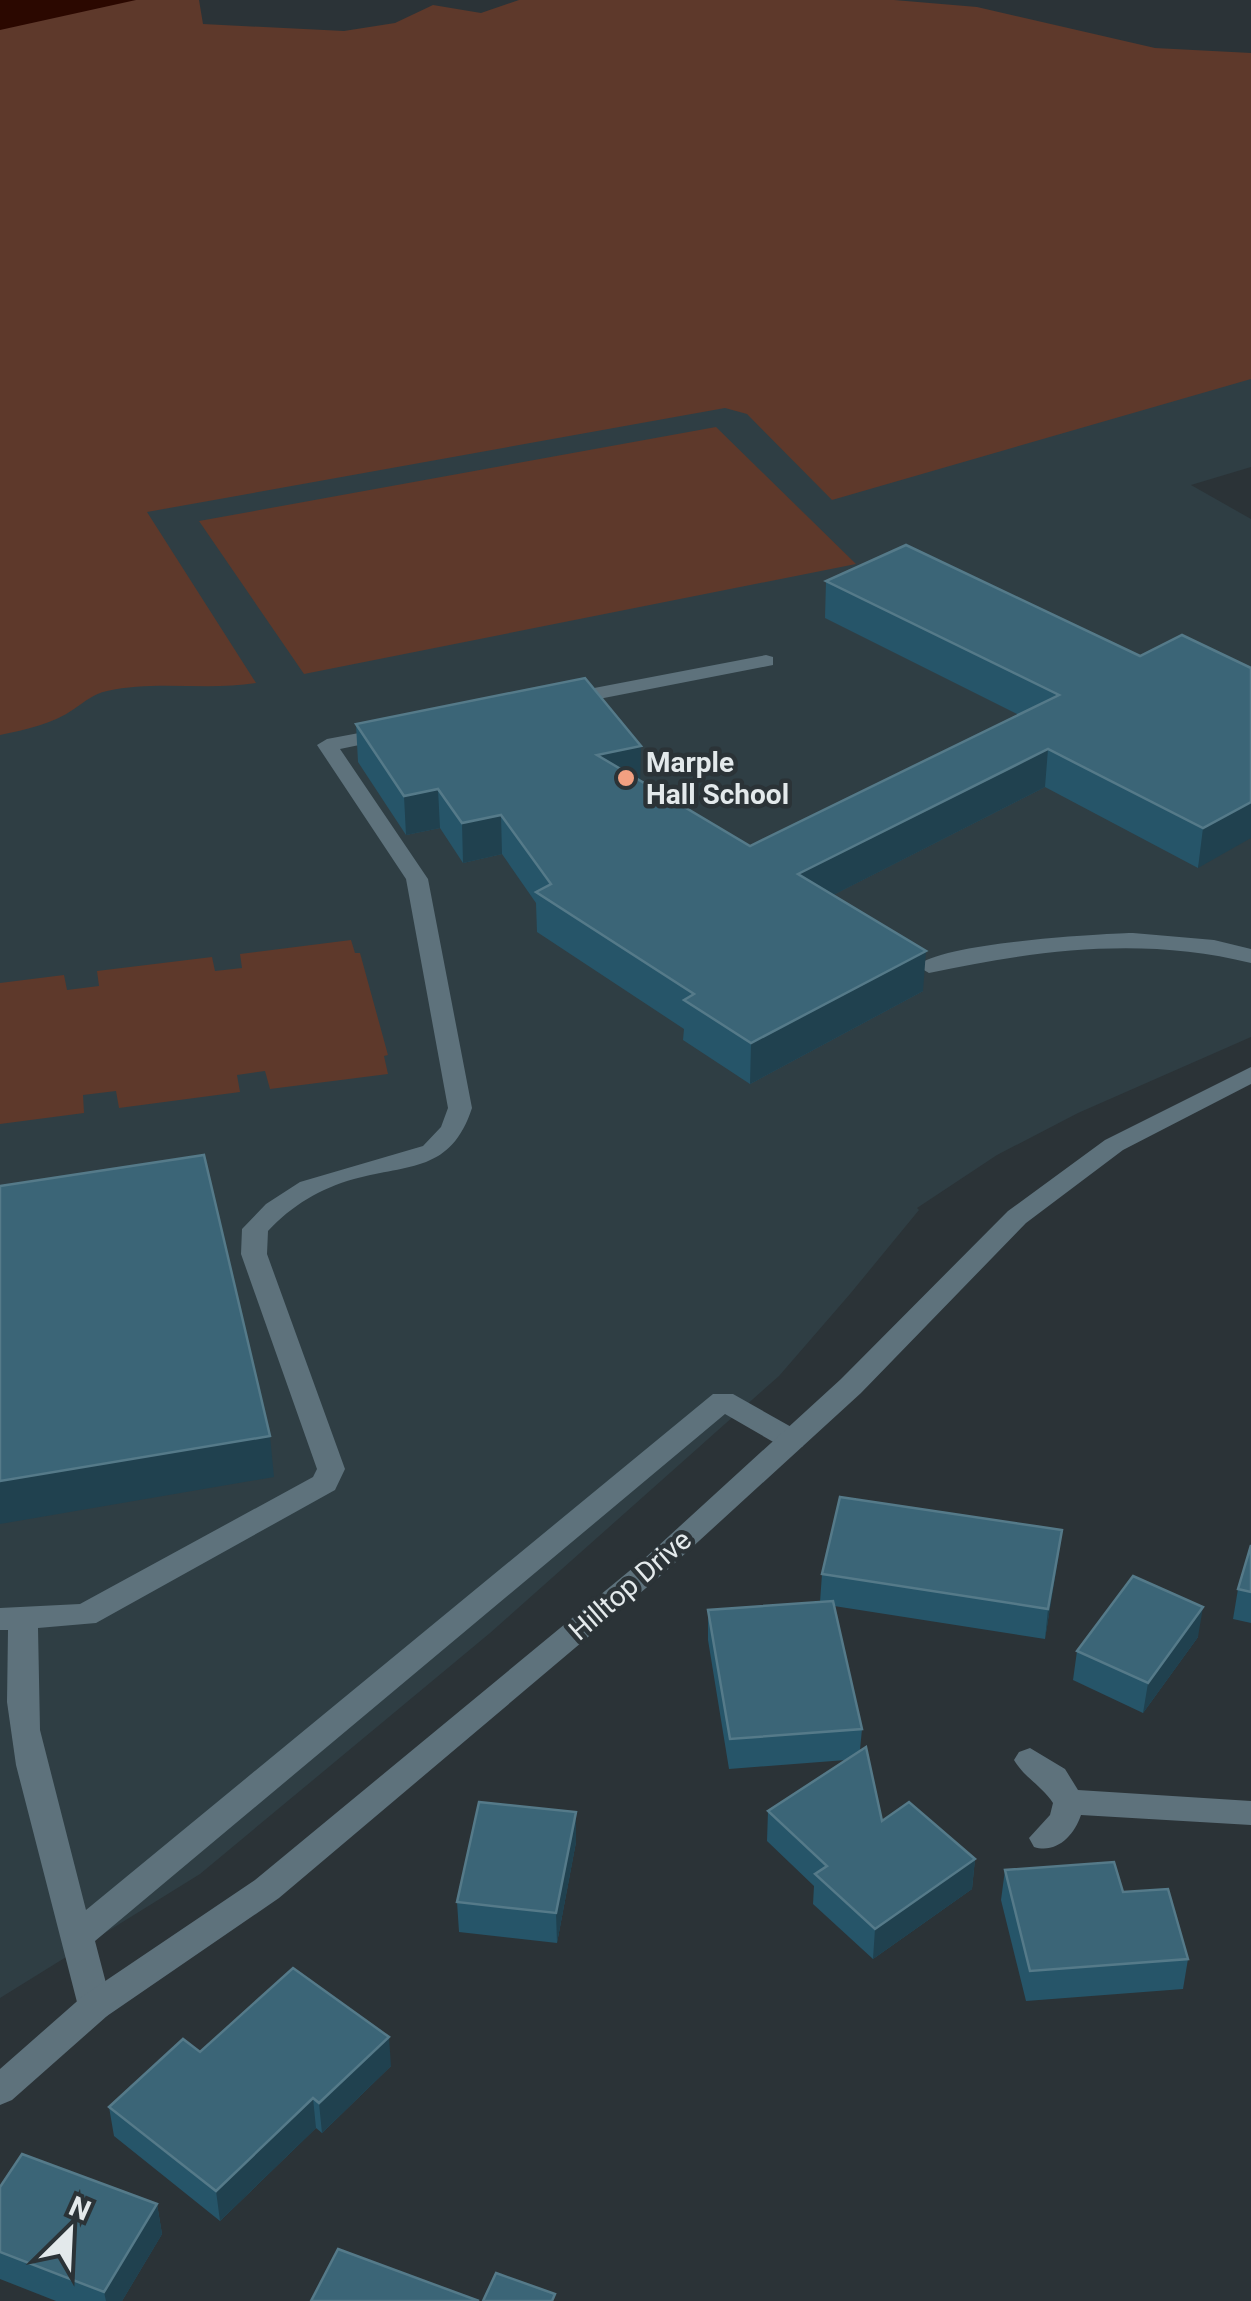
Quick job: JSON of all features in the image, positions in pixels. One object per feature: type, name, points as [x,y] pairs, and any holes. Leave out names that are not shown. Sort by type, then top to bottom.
[{"type":"street","points":[[537,705],[766,661]]},
{"type":"street","points":[[95,2006],[79,1935],[46,1830],[24,1726],[11,1617],[85,1614],[325,1483],[330,1469],[254,1254],[255,1229],[290,1197],[349,1172],[421,1157],[443,1146],[456,1128],[460,1108],[424,898],[417,879],[327,744],[422,726]]},
{"type":"street","points":[[929,966],[1005,949],[1096,942],[1194,944],[1251,956]]},
{"type":"street","name":"Hilltop Drive","points":[[0,2090],[95,2006],[267,1890],[655,1565],[852,1386],[1017,1217],[1114,1145],[1251,1074]]},
{"type":"street","points":[[79,1935],[722,1401],[792,1440]]},
{"type":"street","points":[[1030,1760],[1054,1778],[1069,1802],[1064,1821],[1045,1838]]},
{"type":"street","points":[[1069,1802],[1251,1813]]},
{"type":"shaded area","points":[[0,0],[199,0],[203,24],[344,31],[395,23],[433,5],[481,13],[519,0],[894,0],[977,7],[1155,48],[1251,53],[1251,379],[832,500],[747,414],[725,408],[147,512],[256,683],[144,686],[107,691],[48,722],[0,735]]},
{"type":"shaded area","points":[[0,0],[136,0],[0,30]]},
{"type":"shaded area","name":"Marple Hall School","points":[[0,155],[1251,295],[1251,467],[1191,485],[1251,519],[1251,1037],[1078,1113],[997,1155],[917,1208],[779,1376],[490,1633],[200,1874],[0,1998]]},
{"type":"shaded area","points":[[716,427],[856,564],[304,674],[199,521]]},
{"type":"shaded area","points":[[351,940],[355,953],[360,953],[388,1055],[384,1056],[388,1074],[270,1089],[265,1071],[237,1075],[240,1092],[119,1108],[116,1091],[83,1095],[84,1113],[0,1124],[0,983],[64,975],[67,990],[99,986],[97,971],[212,957],[215,971],[242,968],[240,954]]},
{"type":"building","points":[[906,545],[1140,656],[1182,635],[1251,668],[1251,802],[1203,828],[1048,749],[798,874],[926,951],[751,1043],[684,1000],[694,994],[536,892],[551,884],[501,815],[462,823],[438,789],[404,796],[356,724],[585,678],[641,746],[597,755],[750,846],[1059,695],[826,581]]},
{"type":"building","points":[[204,1155],[270,1436],[0,1481],[0,1186]]},
{"type":"building","points":[[840,1497],[1062,1530],[1048,1609],[822,1574]]},
{"type":"building","points":[[1251,1545],[1251,1592],[1238,1589]]},
{"type":"building","points":[[1133,1576],[1203,1607],[1148,1683],[1077,1651]]},
{"type":"building","points":[[833,1601],[862,1729],[730,1739],[708,1610]]},
{"type":"building","points":[[866,1747],[882,1821],[909,1802],[975,1859],[875,1929],[815,1874],[827,1866],[768,1811]]},
{"type":"building","points":[[479,1802],[576,1812],[556,1913],[457,1902]]},
{"type":"building","points":[[1114,1862],[1123,1892],[1168,1889],[1188,1959],[1030,1971],[1005,1870]]},
{"type":"building","points":[[293,1968],[389,2037],[319,2103],[313,2098],[216,2191],[109,2107],[183,2039],[200,2052]]},
{"type":"building","points":[[22,2154],[157,2204],[104,2292],[0,2252],[0,2187]]},
{"type":"building","points":[[338,2249],[479,2301],[311,2301]]},
{"type":"building","points":[[496,2273],[555,2294],[552,2301],[483,2301]]},
{"type":"place","name":"Marple Hall School","points":[[626,778]]}]
